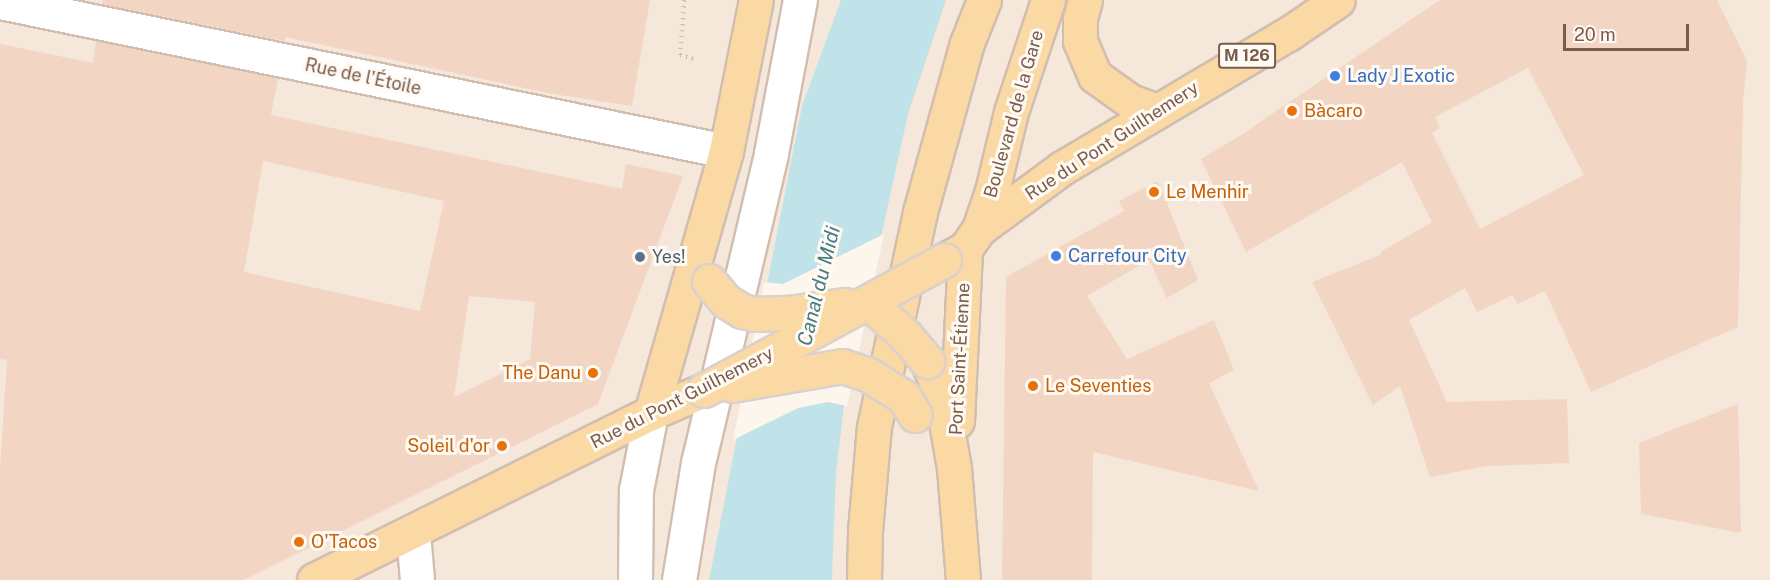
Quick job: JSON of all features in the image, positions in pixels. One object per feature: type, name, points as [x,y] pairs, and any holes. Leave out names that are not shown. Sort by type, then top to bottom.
[{"type":"main road","points":[[651,413],[701,268],[756,0]]},
{"type":"main road","points":[[864,580],[874,427],[920,212],[967,43],[984,0]]},
{"type":"main road","name":"Boulevard de la Gare","points":[[963,246],[992,191],[1011,112],[1048,0]]},
{"type":"main road","points":[[1085,0],[1080,19],[1080,41],[1095,76],[1130,101],[1155,110]]},
{"type":"main road","name":"Rue du Pont Guilhemery","points":[[314,580],[413,533],[651,413],[704,390],[868,302],[963,246],[1062,168],[1155,110],[1288,34],[1338,0]]},
{"type":"main road","name":"Port Saint-Étienne","points":[[954,468],[963,246]]},
{"type":"main road","points":[[701,268],[726,301],[742,311],[755,314],[788,313],[868,302]]},
{"type":"main road","name":"Port Saint-Étienne","points":[[868,302],[906,336],[927,361],[941,393],[954,468],[963,580]]},
{"type":"main road","points":[[704,390],[842,366],[869,375],[904,397],[954,468]]},
{"type":"street","points":[[679,580],[698,463],[771,153],[800,0]]},
{"type":"street","name":"Rue de l'Étoile","points":[[0,2],[726,151]]},
{"type":"street","points":[[635,580],[636,490],[651,413]]},
{"type":"street","points":[[413,533],[417,580]]},
{"type":"path","points":[[684,0],[680,55],[695,59]]},
{"type":"shaded area","points":[[0,0],[1770,0],[1770,580],[0,580]]},
{"type":"water","name":"Canal du Midi","points":[[841,0],[946,0],[908,114],[844,406],[836,472],[832,580],[709,580],[802,106]]},
{"type":"pier","points":[[884,234],[847,406],[828,402],[798,408],[733,440],[764,282],[783,284]]},
{"type":"building","points":[[103,0],[650,0],[632,106],[553,94],[285,37],[285,41],[102,4]]},
{"type":"building","points":[[1440,0],[1717,0],[1747,61],[1743,102],[1738,327],[1591,392],[1545,291],[1517,304],[1513,295],[1477,312],[1465,288],[1409,320],[1447,402],[1567,399],[1569,463],[1487,466],[1430,477],[1400,386],[1373,405],[1312,282],[1380,255],[1382,251],[1432,222],[1402,162],[1246,252],[1201,159],[1241,135]],"holes":[[[1528,68],[1584,175],[1480,229],[1432,133],[1440,128],[1435,117]]]},
{"type":"building","points":[[96,41],[278,78],[271,115],[622,189],[626,164],[683,176],[598,404],[244,580],[0,580],[0,470],[7,360],[0,359],[0,44],[93,63]],"holes":[[[263,161],[444,201],[420,311],[244,272]],[[469,296],[535,302],[530,359],[454,397]]]},
{"type":"building","points":[[1158,181],[1198,280],[1167,298],[1149,260],[1087,296],[1127,359],[1214,320],[1234,370],[1209,383],[1259,491],[1093,452],[1092,580],[1002,580],[1006,277],[1124,211],[1119,201]]},
{"type":"building","points":[[1738,404],[1741,533],[1641,514],[1639,443]]},
{"type":"place","name":"Lady J Exotic","points":[[1335,76]]},
{"type":"place","name":"Bàcaro","points":[[1292,111]]},
{"type":"place","name":"Le Menhir","points":[[1154,192]]},
{"type":"place","name":"Carrefour City","points":[[1056,256]]},
{"type":"place","name":"Yes!","points":[[640,257]]},
{"type":"place","name":"The Danu","points":[[593,373]]},
{"type":"place","name":"Le Seventies","points":[[1033,386]]},
{"type":"place","name":"Soleil d'or","points":[[502,446]]},
{"type":"place","name":"O'Tacos","points":[[299,542]]}]
